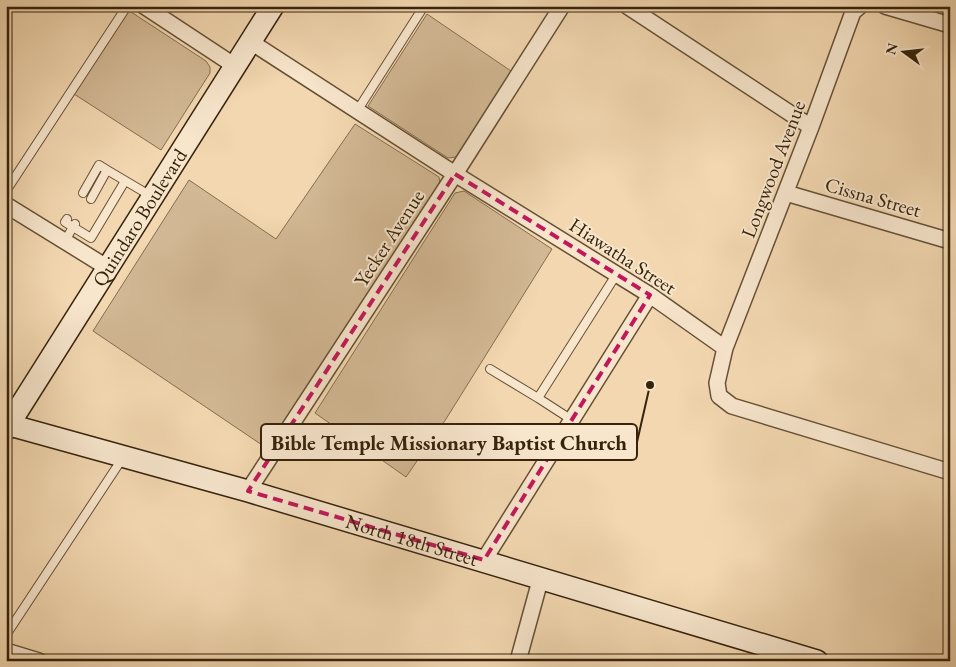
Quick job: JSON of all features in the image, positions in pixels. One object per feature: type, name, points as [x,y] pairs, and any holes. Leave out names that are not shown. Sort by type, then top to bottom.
[{"type":"main road","name":"Quindaro Boulevard","points":[[7,426],[273,6]]},
{"type":"main road","name":"North 18th Street","points":[[7,426],[124,456],[248,491],[817,661]]},
{"type":"street","points":[[144,6],[235,66]]},
{"type":"street","name":"Yecker Avenue","points":[[248,491],[562,6]]},
{"type":"street","points":[[627,6],[811,127]]},
{"type":"street","name":"Longwood Avenue","points":[[725,348],[786,193],[853,12],[860,6]]},
{"type":"street","points":[[885,6],[950,25]]},
{"type":"street","name":"Hiawatha Street","points":[[251,42],[455,174],[650,295],[725,348]]},
{"type":"street","name":"Cissna Street","points":[[786,193],[950,241]]},
{"type":"street","points":[[6,205],[108,268]]},
{"type":"street","points":[[484,560],[650,295]]},
{"type":"street","points":[[725,348],[716,383],[719,396],[732,406],[950,472]]},
{"type":"street","points":[[518,661],[541,577]]},
{"type":"street","points":[[6,652],[39,661]]},
{"type":"lane","points":[[6,191],[127,6]]},
{"type":"lane","points":[[357,111],[424,6]]},
{"type":"lane","points":[[83,193],[99,165],[153,197]]},
{"type":"lane","points":[[91,198],[107,170]]},
{"type":"lane","points":[[67,219],[65,222],[91,238],[125,181]]},
{"type":"lane","points":[[64,241],[74,226]]},
{"type":"lane","points":[[538,398],[616,274]]},
{"type":"lane","points":[[490,369],[572,420]]},
{"type":"lane","points":[[6,634],[124,456]]},
{"type":"highlighted area","points":[[455,174],[650,295],[484,560],[248,491]]},
{"type":"shaded area","points":[[128,10],[206,61],[210,67],[210,73],[161,150],[74,94]]},
{"type":"shaded area","points":[[427,14],[511,71],[457,157],[448,158],[368,106]]},
{"type":"shaded area","points":[[355,124],[439,177],[440,184],[268,449],[93,331],[189,180],[276,239]]},
{"type":"shaded area","points":[[464,191],[552,249],[446,419],[406,477],[315,413],[455,193]]},
{"type":"place","name":"Bible Temple Missionary Baptist Church","points":[[650,385]]}]
